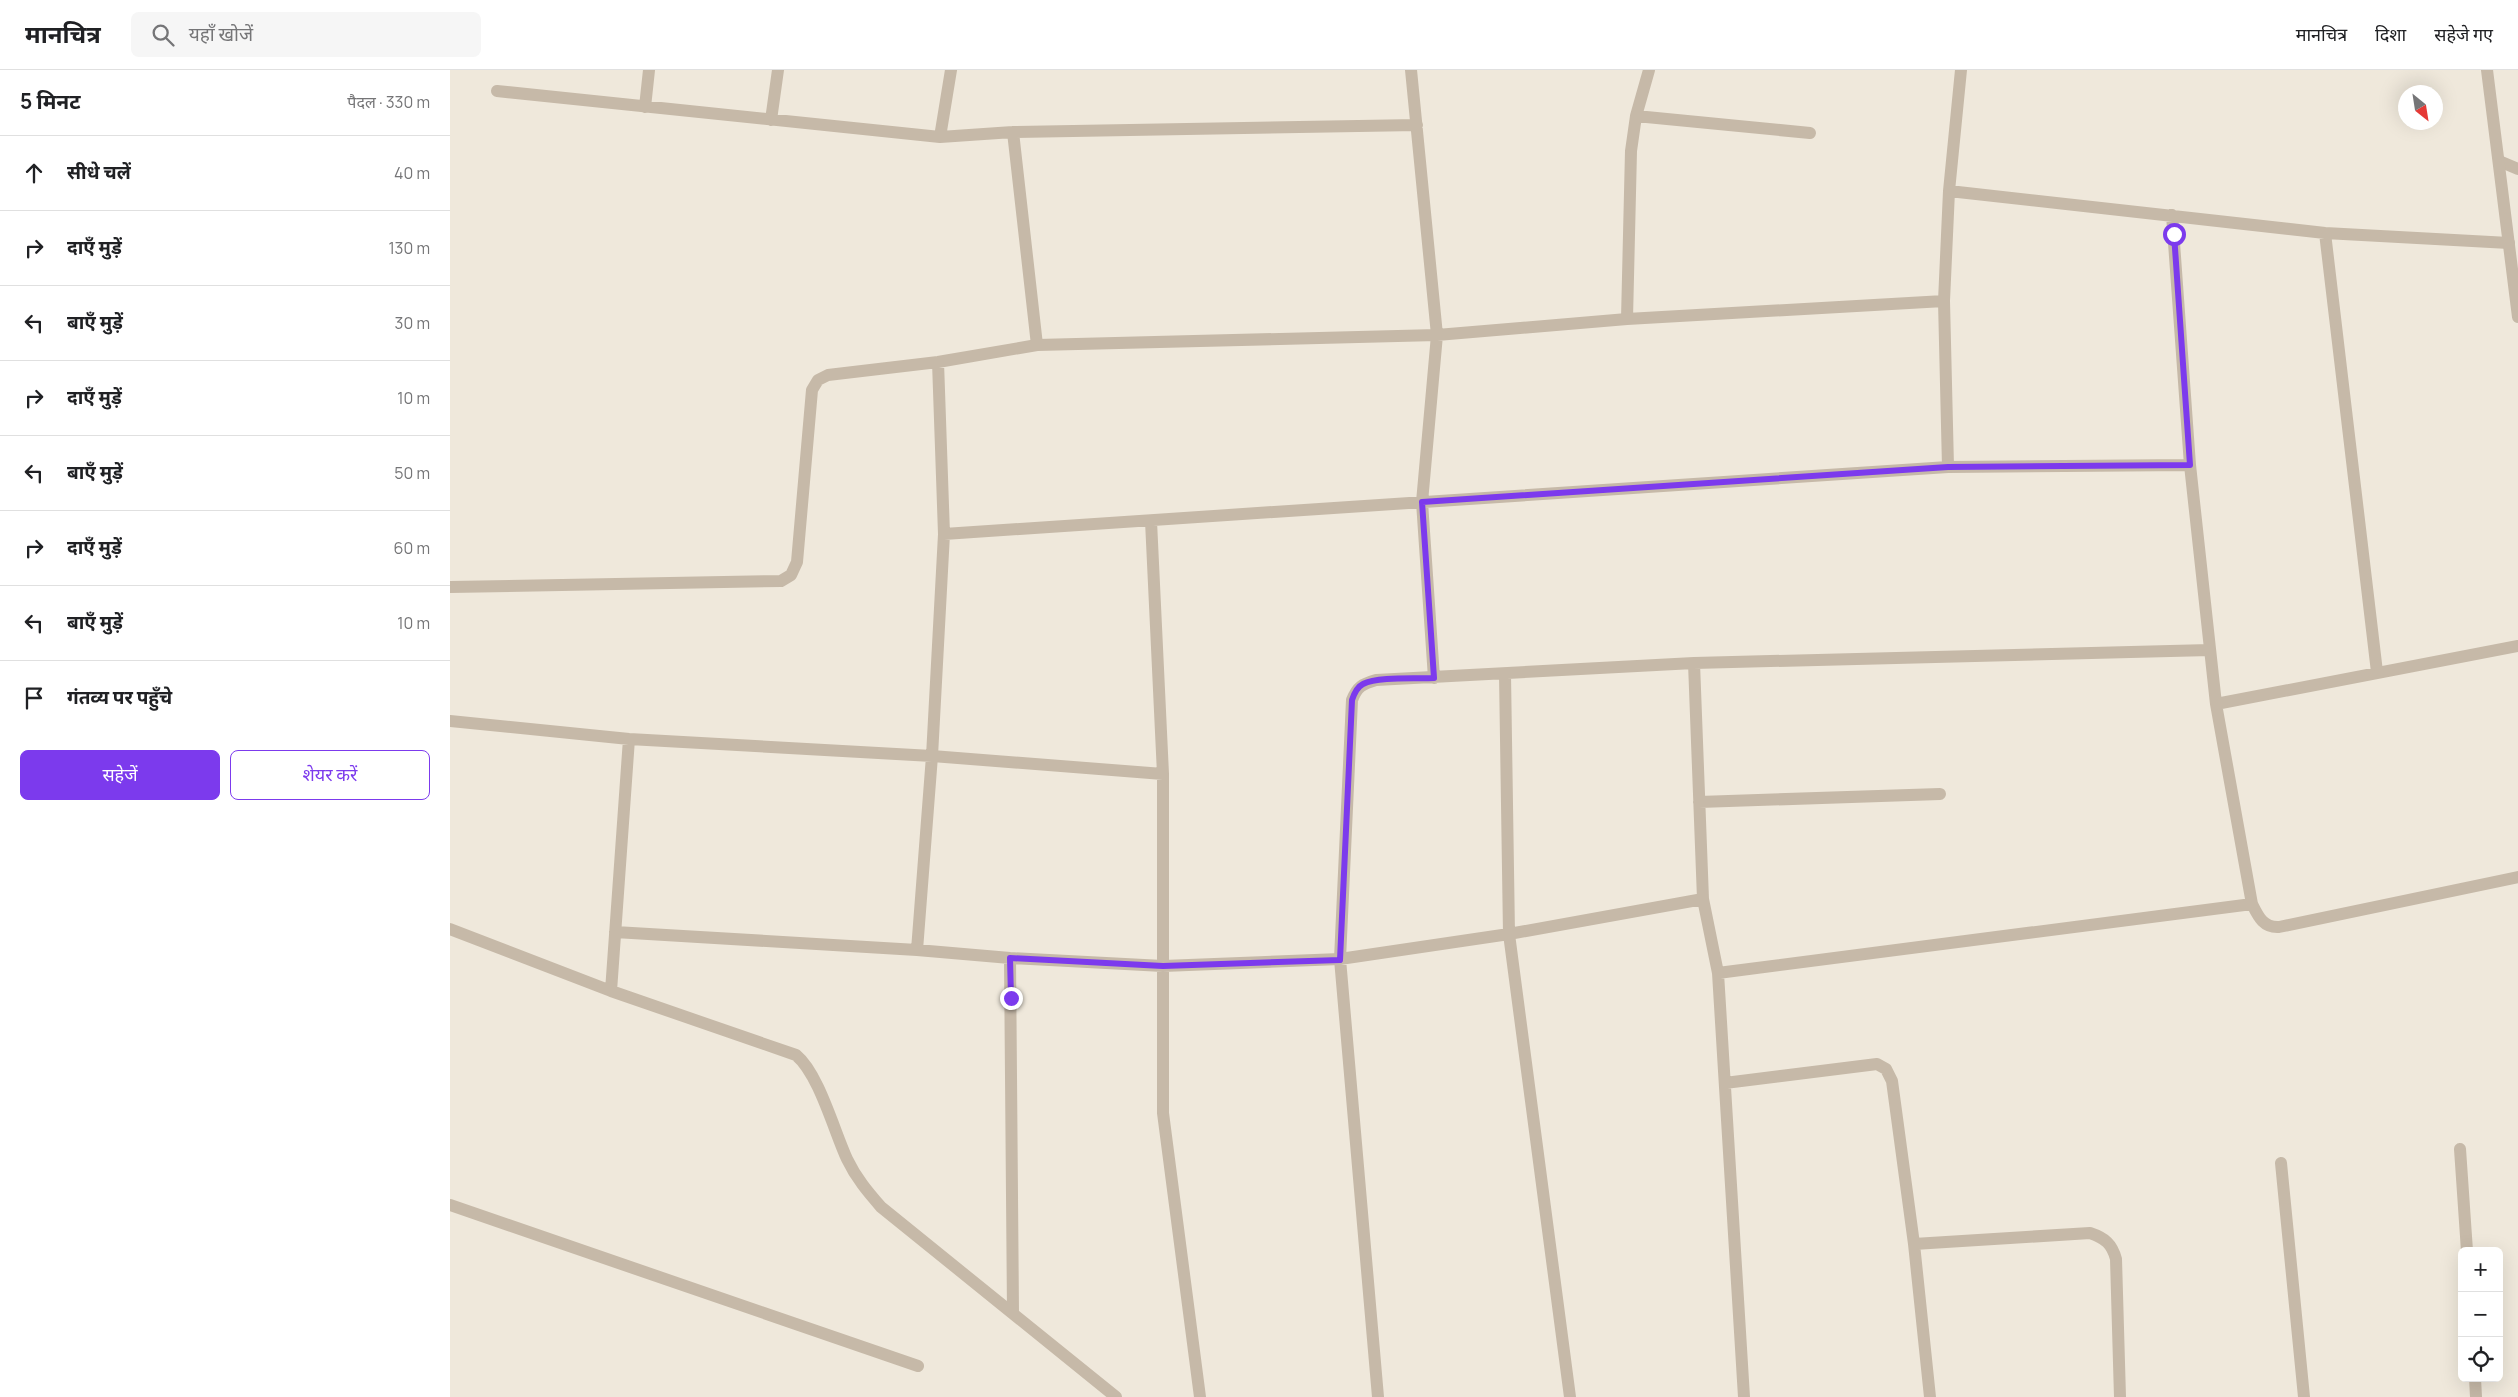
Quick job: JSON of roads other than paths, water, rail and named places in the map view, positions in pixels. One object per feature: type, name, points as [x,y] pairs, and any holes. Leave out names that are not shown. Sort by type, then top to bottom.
[{"type":"street","points":[[645,107],[649,70]]},
{"type":"street","points":[[771,120],[778,70]]},
{"type":"street","points":[[940,136],[951,70]]},
{"type":"street","points":[[1411,70],[1436,336],[1422,502],[1434,678]]},
{"type":"street","points":[[1627,319],[1631,151],[1636,116],[1649,70]]},
{"type":"street","points":[[1948,467],[1944,300],[1949,191],[1961,70]]},
{"type":"street","points":[[2487,70],[2518,318]]},
{"type":"street","points":[[497,91],[940,136],[1013,132],[1417,125]]},
{"type":"street","points":[[1636,116],[1810,133]]},
{"type":"street","points":[[1013,132],[1037,345]]},
{"type":"street","points":[[2498,162],[2518,169]]},
{"type":"street","points":[[1949,191],[2325,233],[2509,243]]},
{"type":"street","points":[[2172,215],[2190,465],[2216,704],[2252,904],[2264,924],[2270,928],[2518,877]]},
{"type":"street","points":[[2325,233],[2377,672]]},
{"type":"street","points":[[450,587],[780,581],[791,575],[797,562],[812,390],[818,380],[828,374],[938,362],[1037,345],[1436,336],[1627,319],[1944,300]]},
{"type":"street","points":[[917,950],[932,756],[944,534],[938,362]]},
{"type":"street","points":[[944,534],[1948,467],[2190,465]]},
{"type":"street","points":[[1151,521],[1163,774],[1163,1113],[1200,1397]]},
{"type":"street","points":[[2216,704],[2518,646]]},
{"type":"street","points":[[1378,1397],[1340,960],[1352,700],[1356,690],[1362,684],[1376,680],[1694,663],[2210,650]]},
{"type":"street","points":[[1694,663],[1703,899],[1718,973],[1744,1397]]},
{"type":"street","points":[[1505,674],[1509,934],[1570,1397]]},
{"type":"street","points":[[450,721],[629,739],[932,756],[1163,774]]},
{"type":"street","points":[[611,990],[629,739]]},
{"type":"street","points":[[1699,802],[1940,794]]},
{"type":"street","points":[[615,932],[1163,966],[1340,960],[1509,934],[1703,899]]},
{"type":"street","points":[[1718,973],[2252,904]]},
{"type":"street","points":[[450,930],[611,990],[796,1055],[807,1066],[848,1160],[861,1184],[881,1207],[1116,1397]]},
{"type":"street","points":[[1010,958],[1014,1313]]},
{"type":"street","points":[[1725,1083],[1877,1064],[1883,1066],[1892,1081],[1914,1244],[1930,1397]]},
{"type":"street","points":[[2460,1149],[2467,1247]]},
{"type":"street","points":[[2281,1163],[2304,1397]]},
{"type":"street","points":[[450,1205],[918,1366]]},
{"type":"street","points":[[1914,1244],[2090,1233],[2104,1238],[2113,1248],[2116,1259],[2120,1397]]},
{"type":"street","points":[[2475,1382],[2476,1397]]}]
